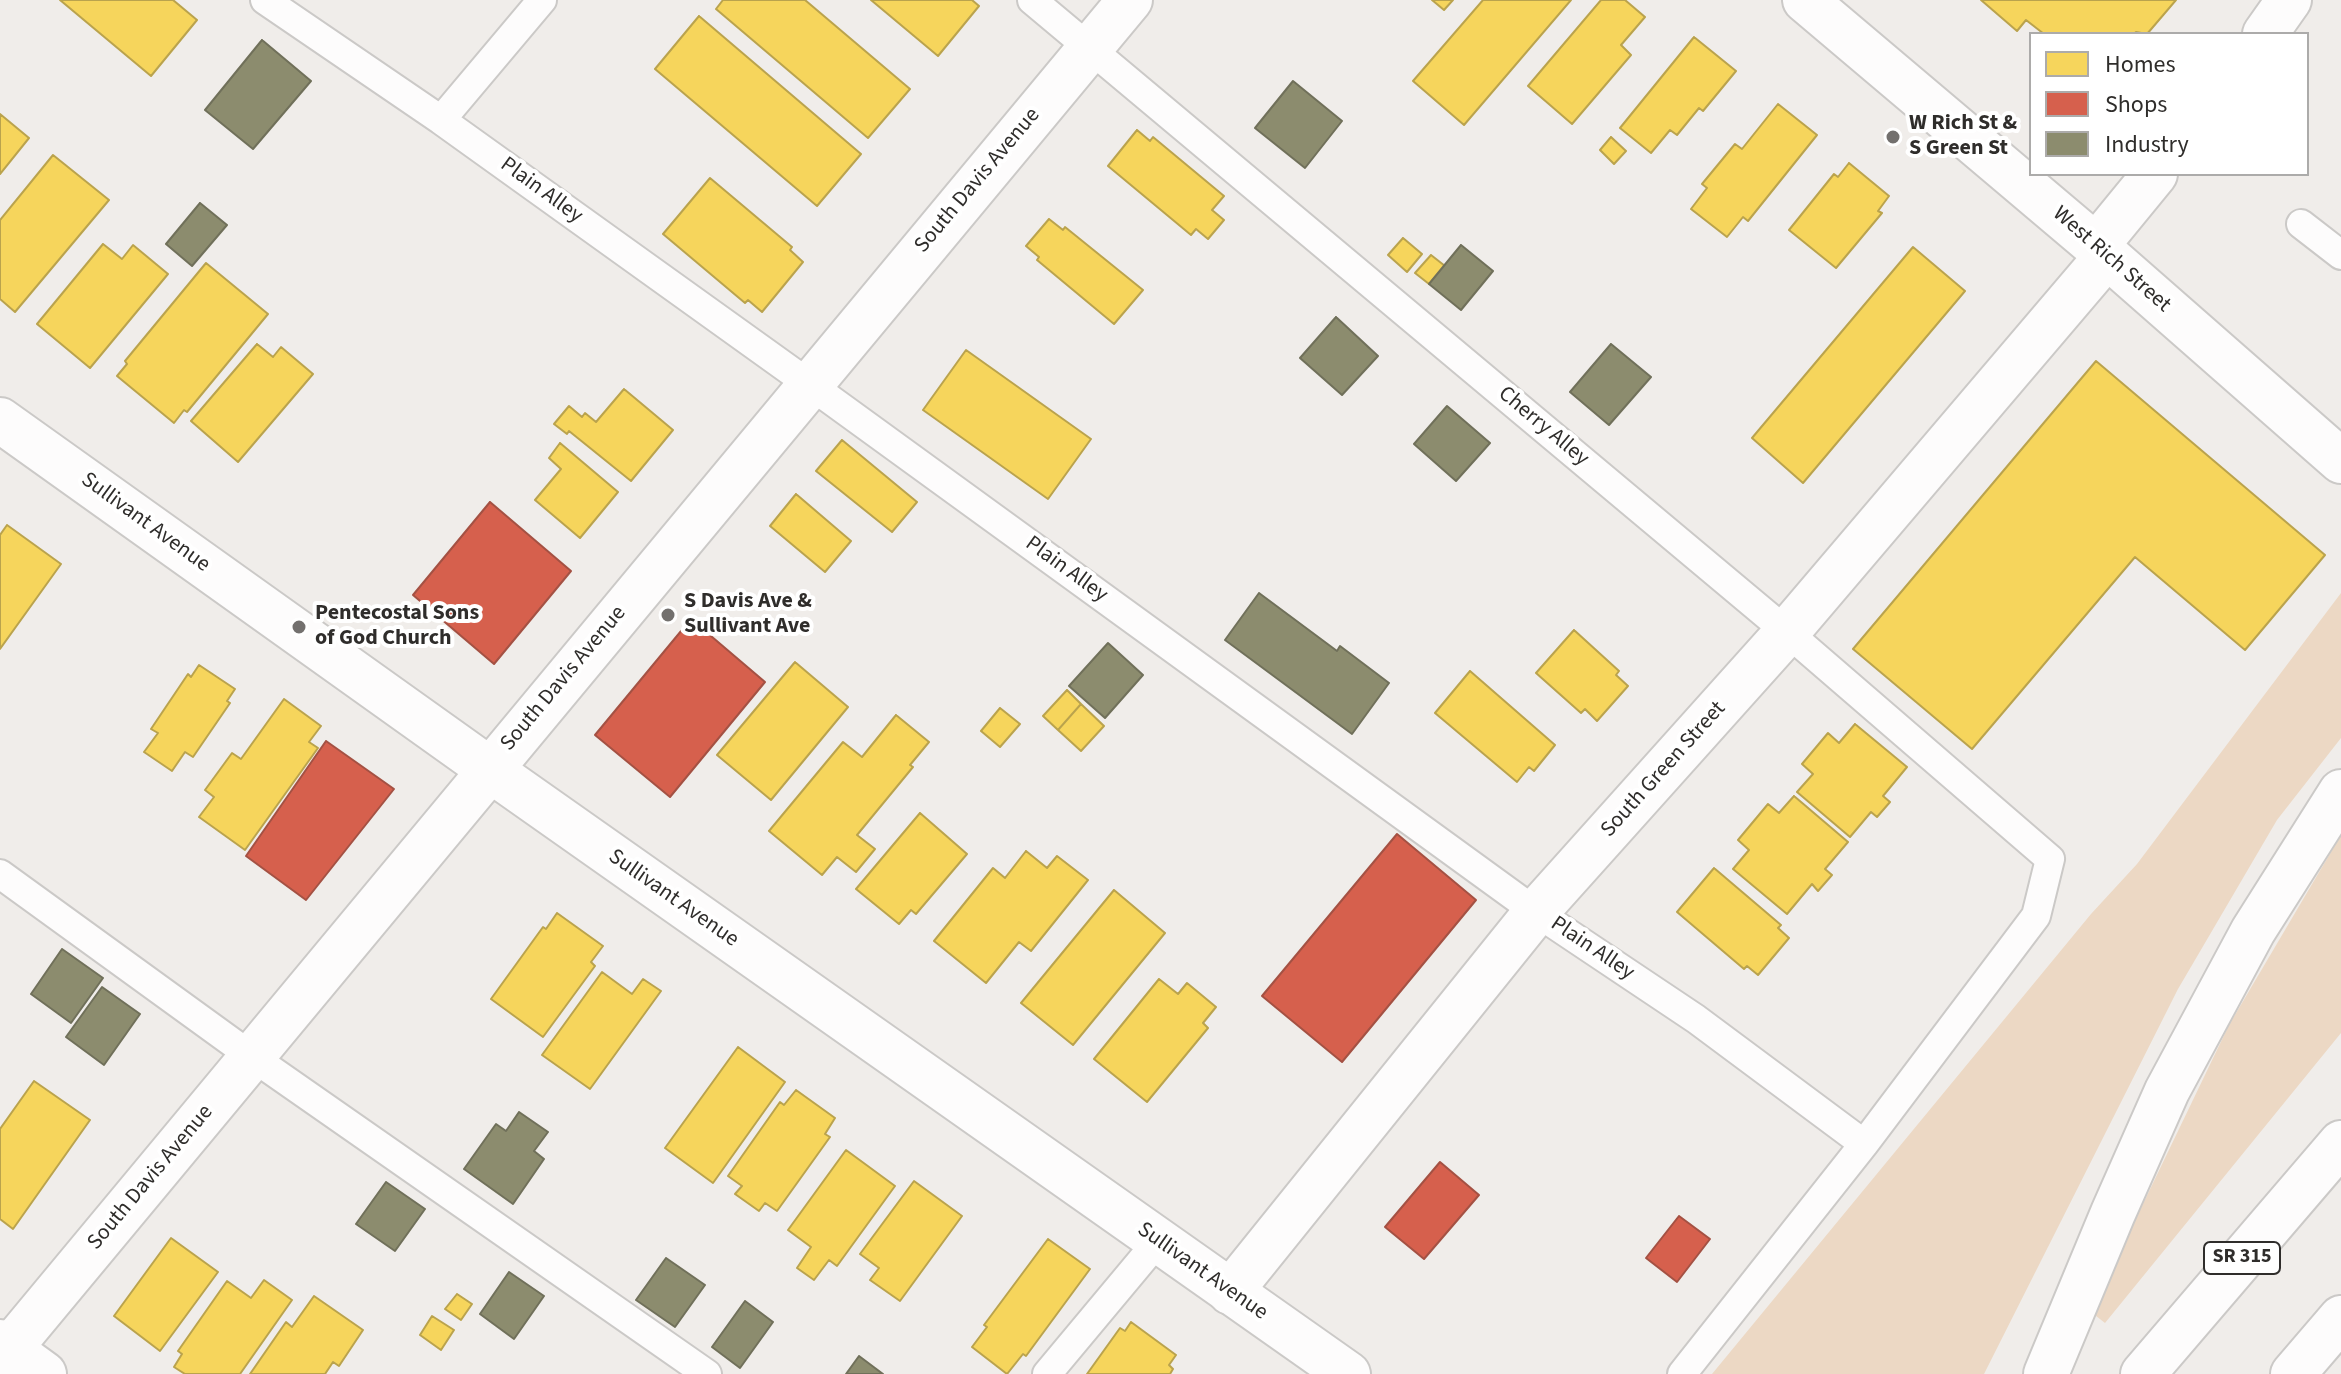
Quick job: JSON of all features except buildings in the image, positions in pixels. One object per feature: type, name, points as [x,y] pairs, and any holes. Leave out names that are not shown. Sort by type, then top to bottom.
[{"type":"main road","name":"South Davis Avenue","points":[[3,1350],[1130,0]]},
{"type":"main road","name":"West Rich Street","points":[[1805,0],[2102,251],[2341,461]]},
{"type":"main road","points":[[2266,32],[2289,0]]},
{"type":"main road","name":"South Green Street","points":[[1230,1292],[1536,912],[1787,632],[2102,251],[2154,176]]},
{"type":"main road","name":"Sullivant Avenue","points":[[0,420],[1348,1374]]},
{"type":"main road","points":[[2046,1374],[2167,1091],[2253,931],[2341,792]]},
{"type":"main road","name":"SR 315","points":[[2143,1374],[2341,1143]]},
{"type":"main road","points":[[2293,1374],[2341,1318]]},
{"type":"main road","points":[[3,1350],[44,1374]]},
{"type":"lane","name":"Plain Alley","points":[[265,0],[441,120],[1536,912],[1696,1019],[1864,1144]]},
{"type":"lane","points":[[441,120],[542,0]]},
{"type":"lane","name":"Cherry Alley","points":[[1032,0],[1787,632],[2050,859],[2036,916],[1864,1144]]},
{"type":"lane","points":[[2301,224],[2341,255]]},
{"type":"lane","points":[[0,874],[251,1056],[707,1374]]},
{"type":"lane","points":[[1682,1374],[1864,1144]]},
{"type":"lane","points":[[1047,1374],[1158,1241]]},
{"type":"shaded area","points":[[2341,593],[2341,738],[2277,820],[2178,989],[1984,1374],[1712,1374],[2091,914],[2137,864]]},
{"type":"shaded area","points":[[2341,835],[2341,1033],[2105,1323],[2091,1312],[2229,1025]]},
{"type":"place","name":"W Rich St & S Green St","points":[[1893,137]]},
{"type":"place","name":"S Davis Ave & Sullivant Ave","points":[[668,615]]},
{"type":"place","name":"Pentecostal Sons of God Church","points":[[299,627]]}]
